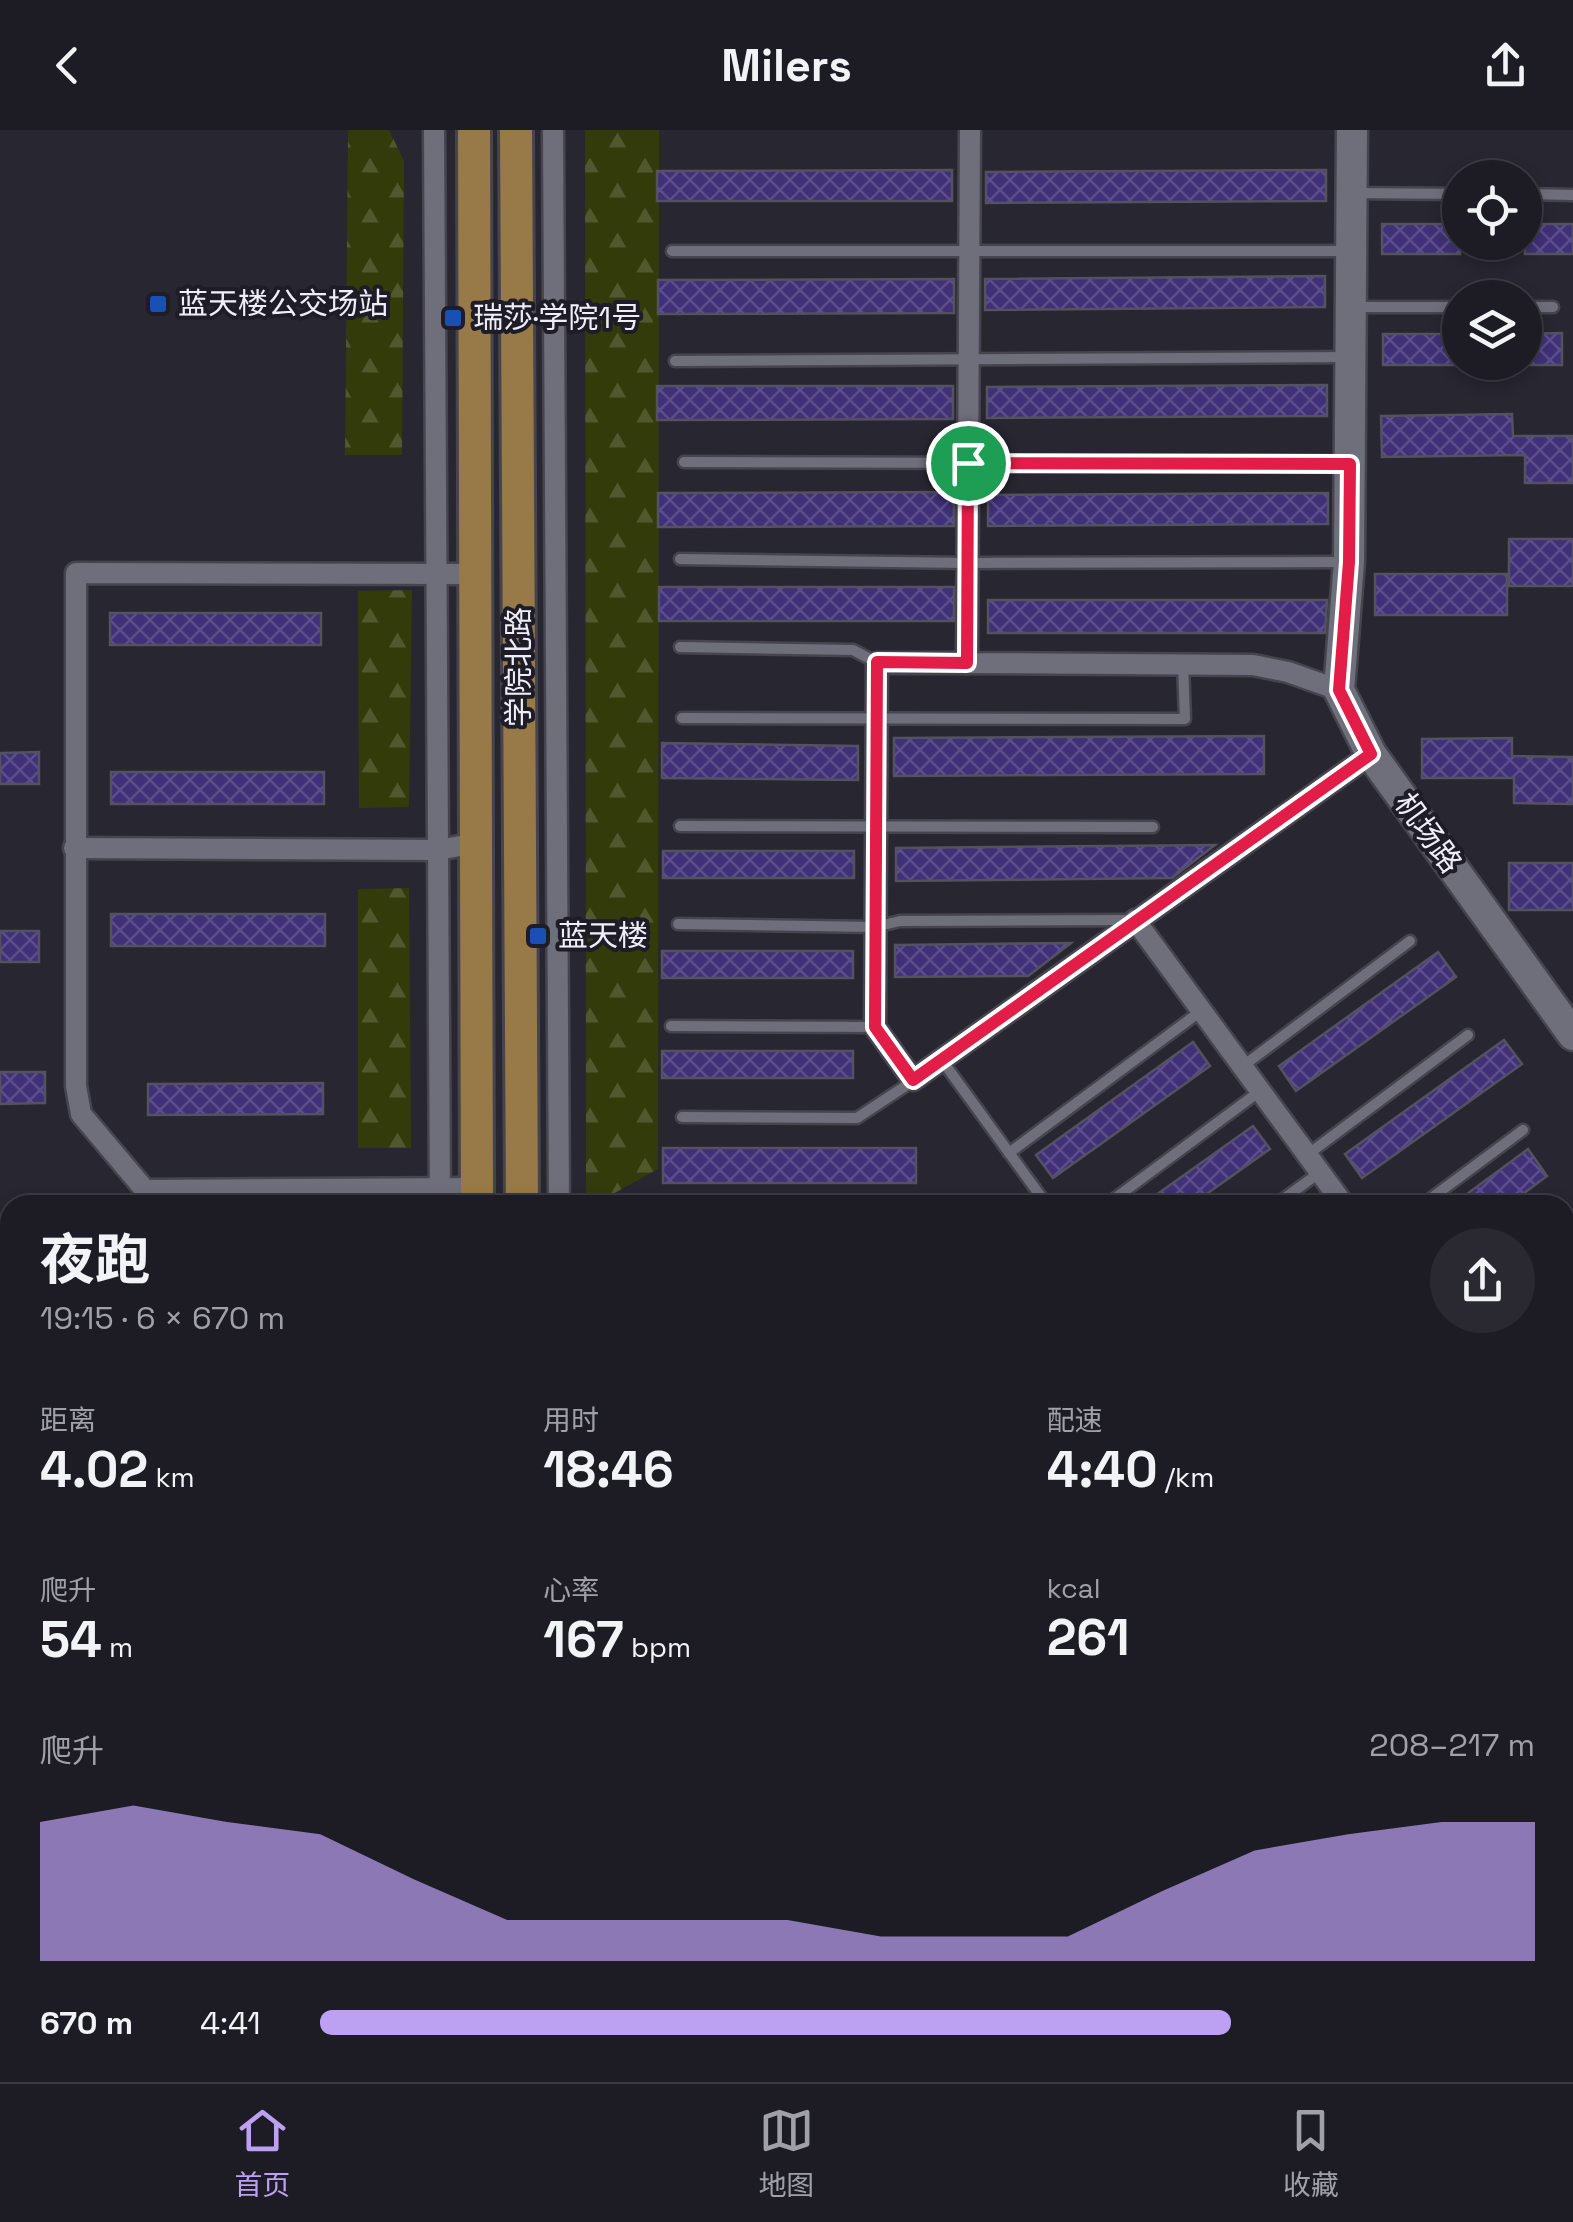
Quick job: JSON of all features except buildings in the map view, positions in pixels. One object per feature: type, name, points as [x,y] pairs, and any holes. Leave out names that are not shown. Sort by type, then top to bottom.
[{"type":"main road","name":"学院北路","points":[[474,130],[477,1195]]},
{"type":"main road","name":"学院北路","points":[[516,130],[522,1195]]},
{"type":"main road","points":[[476,843],[520,844]]},
{"type":"street","points":[[434,130],[440,1195]]},
{"type":"street","points":[[553,130],[559,1195]]},
{"type":"street","points":[[967,663],[970,130]]},
{"type":"street","points":[[1352,130],[1349,562],[1339,690],[1288,672],[1253,665],[877,662],[875,1027],[913,1080],[1371,754]]},
{"type":"street","points":[[141,1195],[81,1114],[76,1086],[76,573],[475,574]]},
{"type":"street","name":"机场路","points":[[1339,690],[1371,754],[1573,1035]]},
{"type":"street","points":[[520,844],[558,840]]},
{"type":"street","points":[[74,848],[438,850],[476,843]]},
{"type":"street","points":[[1135,920],[1337,1195]]},
{"type":"lane","points":[[1352,193],[1442,194]]},
{"type":"lane","points":[[1542,194],[1573,195]]},
{"type":"lane","points":[[672,251],[1351,251]]},
{"type":"lane","points":[[1351,307],[1442,307]]},
{"type":"lane","points":[[1542,307],[1553,307]]},
{"type":"lane","points":[[675,361],[1350,357]]},
{"type":"lane","points":[[684,462],[1350,464]]},
{"type":"lane","points":[[680,559],[1349,562]]},
{"type":"lane","points":[[680,646],[853,650],[877,662]]},
{"type":"lane","points":[[682,718],[1185,719],[1183,664]]},
{"type":"lane","points":[[680,826],[1153,827]]},
{"type":"lane","points":[[678,924],[874,927],[900,921],[1135,920]]},
{"type":"lane","points":[[1242,1066],[1410,941]]},
{"type":"lane","points":[[1009,1153],[1201,1010]]},
{"type":"lane","points":[[671,1026],[875,1027]]},
{"type":"lane","points":[[1285,1195],[1314,1164],[1468,1035]]},
{"type":"lane","points":[[941,1058],[1040,1195]]},
{"type":"lane","points":[[682,1117],[857,1118],[913,1080]]},
{"type":"lane","points":[[1120,1195],[1260,1092]]},
{"type":"lane","points":[[1436,1195],[1524,1130]]},
{"type":"green space","points":[[348,130],[389,130],[404,161],[402,455],[345,455]]},
{"type":"green space","points":[[585,130],[659,130],[658,1169],[611,1195],[586,1195]]},
{"type":"green space","points":[[412,590],[409,807],[359,808],[358,591]]},
{"type":"green space","points":[[409,888],[411,1148],[358,1148],[358,889]]},
{"type":"place","name":"蓝天楼公交场站","points":[[158,304]]},
{"type":"place","name":"瑞莎·学院1号","points":[[453,318]]},
{"type":"place","name":"蓝天楼","points":[[538,936]]},
{"type":"route","points":[[968,463],[1350,464],[1349,562],[1339,690],[1371,754],[913,1080],[875,1027],[877,662],[967,663],[968,463]]}]
